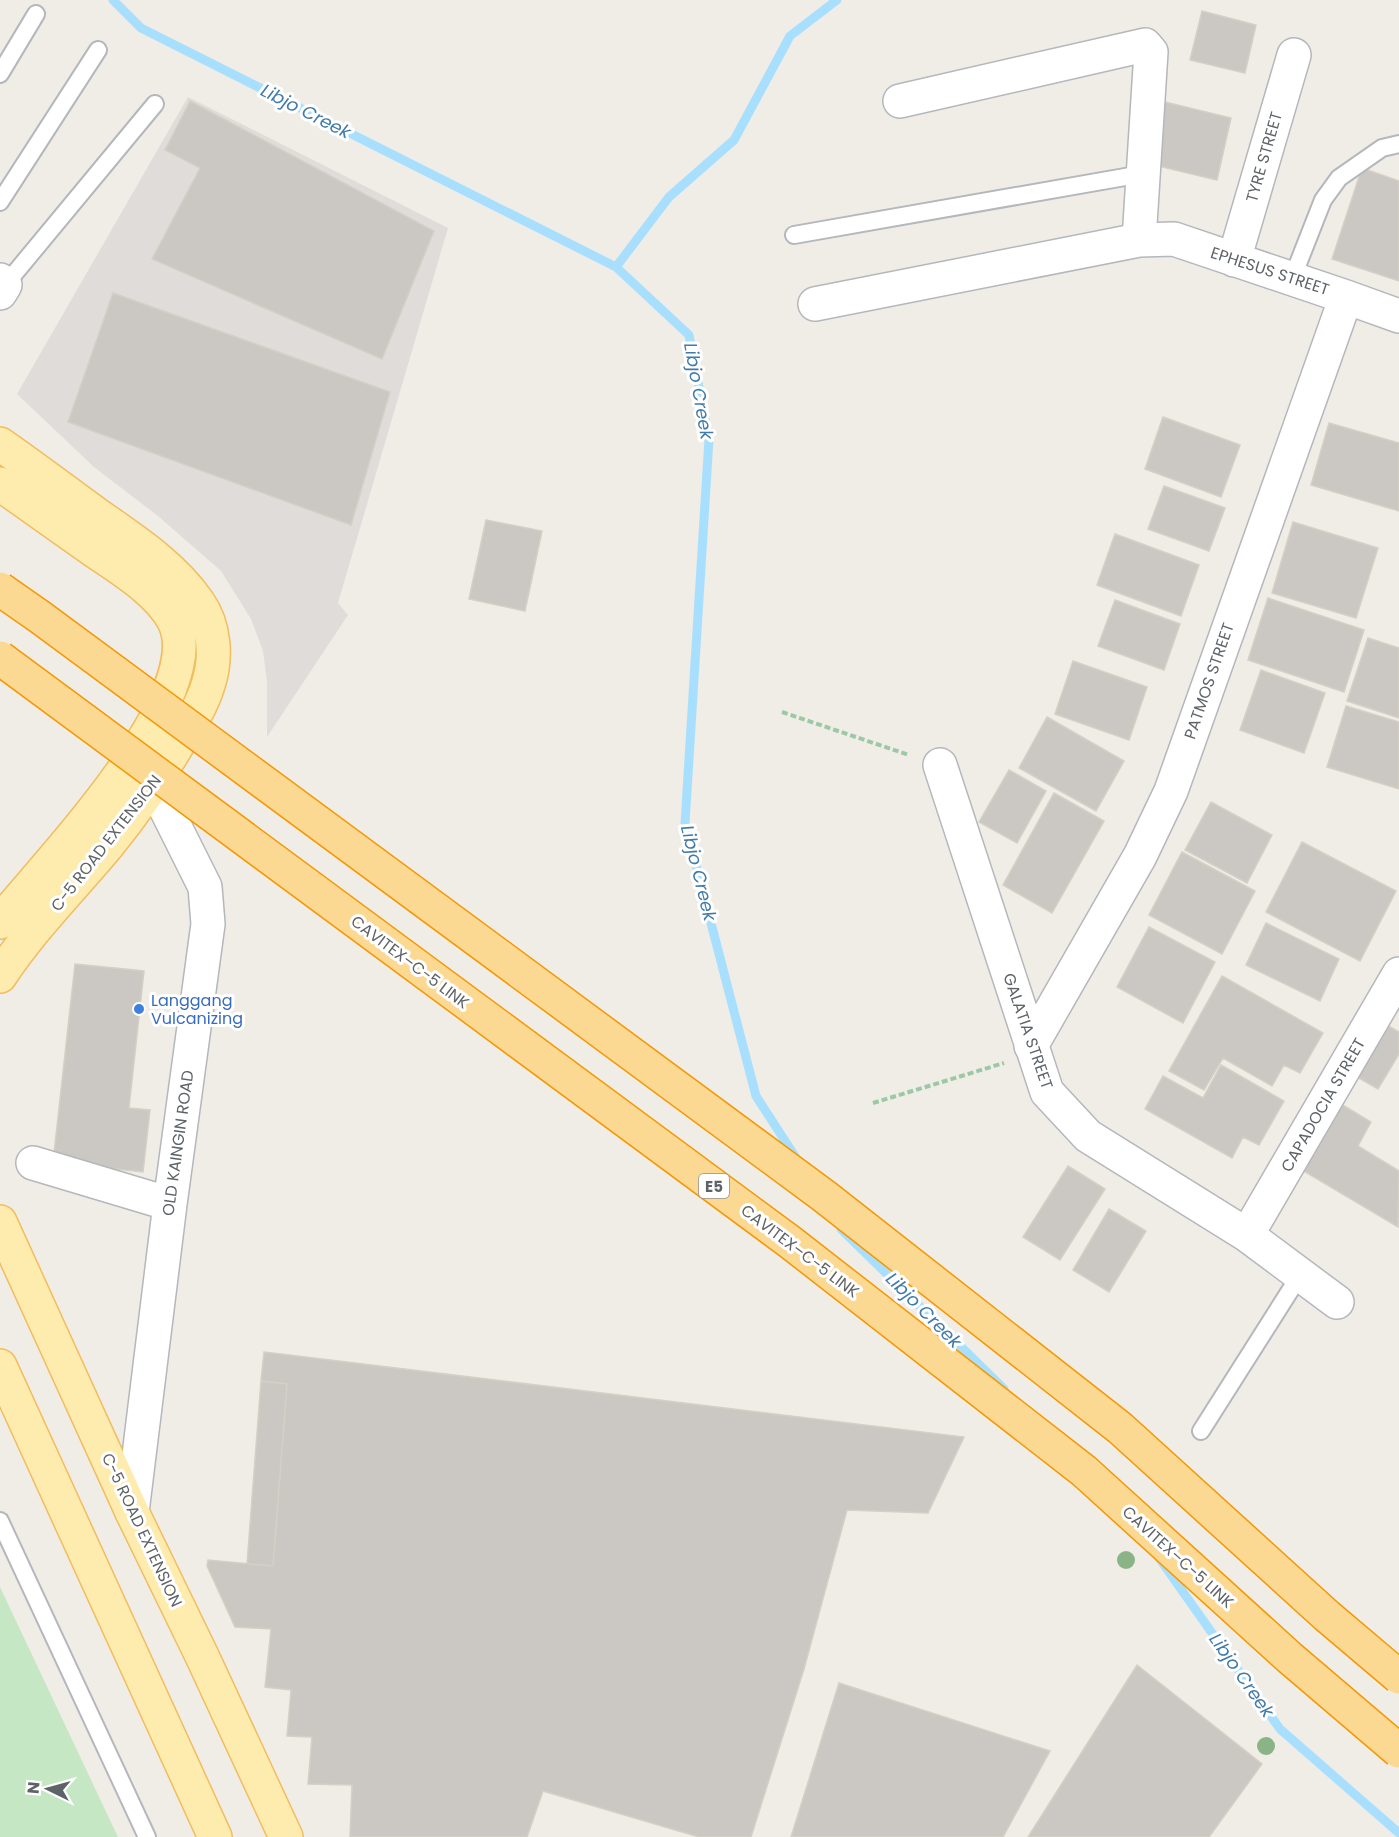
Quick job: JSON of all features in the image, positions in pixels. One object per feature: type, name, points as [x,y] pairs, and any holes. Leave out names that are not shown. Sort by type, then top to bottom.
[{"type":"highway","points":[[0,590],[843,1211],[1120,1428],[1327,1616],[1399,1677]]},
{"type":"highway","name":"CAVITEX–C-5 LINK","points":[[0,658],[790,1242],[1056,1449],[1084,1471],[1290,1658],[1399,1751]]},
{"type":"main road","name":"C-5 ROAD EXTENSION","points":[[0,444],[156,558],[184,585],[206,615],[213,654],[208,685],[195,714],[153,785],[109,844],[22,945],[0,976]]},
{"type":"main road","name":"C-5 ROAD EXTENSION","points":[[0,484],[142,584],[173,620],[179,635],[180,648],[179,663],[168,692],[143,743],[128,766],[83,824],[0,921]]},
{"type":"main road","name":"C-5 ROAD EXTENSION","points":[[0,1222],[132,1512],[286,1837]]},
{"type":"main road","points":[[0,1365],[215,1837]]},
{"type":"street","points":[[900,101],[1145,45],[1151,52],[1139,240]]},
{"type":"street","name":"TYRE STREET","points":[[1234,260],[1293,55]]},
{"type":"street","name":"EPHESUS STREET","points":[[815,304],[1139,240],[1174,239],[1399,316]]},
{"type":"street","name":"PATMOS STREET","points":[[1033,1050],[1140,856],[1171,791],[1346,297]]},
{"type":"street","name":"GALATIA STREET","points":[[940,765],[1047,1092],[1088,1136],[1247,1235],[1337,1302]]},
{"type":"street","name":"OLD KAINGIN ROAD","points":[[132,1512],[208,924],[205,887],[153,785]]},
{"type":"street","name":"CAPADOCIA STREET","points":[[1247,1235],[1399,974]]},
{"type":"street","points":[[33,1163],[170,1204]]},
{"type":"lane","points":[[0,74],[36,14]]},
{"type":"lane","points":[[0,202],[98,50]]},
{"type":"lane","points":[[2,286],[155,104]]},
{"type":"lane","points":[[1292,279],[1323,200],[1339,178],[1382,148],[1399,144]]},
{"type":"lane","points":[[794,235],[1142,174]]},
{"type":"lane","points":[[1201,1431],[1300,1275]]},
{"type":"lane","points":[[0,1521],[147,1837]]},
{"type":"path","points":[[782,712],[940,765]]},
{"type":"path","points":[[873,1103],[1033,1050]]},
{"type":"shaded area","points":[[188,97],[448,228],[338,603],[348,615],[267,737],[267,682],[263,651],[251,619],[221,571],[158,516],[94,467],[17,394]]},
{"type":"green space","points":[[0,1587],[118,1837],[0,1837]]},
{"type":"building","points":[[1202,11],[1256,25],[1245,73],[1190,60]]},
{"type":"building","points":[[190,101],[434,231],[382,359],[152,259],[200,168],[165,150]]},
{"type":"building","points":[[1165,102],[1231,118],[1217,180],[1150,164]]},
{"type":"building","points":[[1362,168],[1399,181],[1399,281],[1332,259]]},
{"type":"building","points":[[113,293],[390,392],[351,525],[68,422]]},
{"type":"building","points":[[1163,417],[1240,445],[1221,497],[1145,469]]},
{"type":"building","points":[[1329,423],[1399,443],[1399,511],[1311,485]]},
{"type":"building","points":[[1164,486],[1225,508],[1209,551],[1148,529]]},
{"type":"building","points":[[486,520],[542,531],[525,611],[469,599]]},
{"type":"building","points":[[1293,522],[1378,548],[1356,618],[1272,593]]},
{"type":"building","points":[[1115,534],[1199,565],[1181,616],[1097,585]]},
{"type":"building","points":[[1268,598],[1364,630],[1344,692],[1248,660]]},
{"type":"building","points":[[1115,600],[1180,624],[1164,670],[1098,646]]},
{"type":"building","points":[[1368,638],[1399,648],[1399,718],[1347,701]]},
{"type":"building","points":[[1073,661],[1147,687],[1129,740],[1055,714]]},
{"type":"building","points":[[1261,670],[1325,693],[1304,753],[1240,730]]},
{"type":"building","points":[[1346,706],[1399,722],[1399,789],[1327,767]]},
{"type":"building","points":[[1047,717],[1124,761],[1096,811],[1019,768]]},
{"type":"building","points":[[1009,770],[1046,791],[1017,843],[979,822]]},
{"type":"building","points":[[1054,793],[1104,821],[1052,913],[1003,885]]},
{"type":"building","points":[[1211,802],[1272,835],[1247,883],[1185,850]]},
{"type":"building","points":[[1302,842],[1396,891],[1360,961],[1266,912]]},
{"type":"building","points":[[1182,852],[1255,891],[1222,954],[1149,915]]},
{"type":"building","points":[[1266,923],[1339,959],[1320,1001],[1246,965]]},
{"type":"building","points":[[1149,927],[1215,962],[1183,1023],[1117,987]]},
{"type":"building","points":[[75,964],[144,971],[129,1108],[150,1110],[143,1172],[53,1162]]},
{"type":"building","points":[[1222,976],[1323,1033],[1300,1073],[1284,1065],[1272,1086],[1223,1058],[1204,1090],[1169,1071]]},
{"type":"building","points":[[1380,1021],[1399,1032],[1399,1054],[1378,1089],[1350,1073]]},
{"type":"building","points":[[1221,1065],[1284,1101],[1259,1145],[1243,1137],[1232,1158],[1145,1109],[1163,1076],[1203,1098]]},
{"type":"building","points":[[1341,1104],[1371,1122],[1358,1146],[1399,1171],[1398,1227],[1302,1170]]},
{"type":"building","points":[[1068,1166],[1105,1189],[1060,1260],[1023,1237]]},
{"type":"building","points":[[1109,1209],[1146,1231],[1109,1292],[1073,1270]]},
{"type":"building","points":[[264,1352],[964,1437],[928,1513],[847,1510],[804,1669],[751,1837],[699,1837],[543,1791],[527,1837],[350,1837],[352,1785],[308,1784],[312,1737],[287,1736],[291,1690],[265,1687],[271,1629],[235,1627],[207,1566],[208,1560],[273,1566],[287,1384],[261,1381]]},
{"type":"building","points":[[261,1381],[287,1384],[273,1566],[247,1564]]},
{"type":"building","points":[[1137,1665],[1262,1764],[1209,1837],[1028,1837]]},
{"type":"building","points":[[839,1683],[1050,1751],[1003,1837],[791,1837]]},
{"type":"waterway","name":"Libjo Creek","points":[[113,0],[141,28],[616,267],[689,335],[709,439],[685,823],[756,1096],[798,1161]]},
{"type":"waterway","points":[[616,267],[669,197],[734,140],[790,36],[837,0]]},
{"type":"waterway","name":"Libjo Creek","points":[[841,1229],[1004,1389]]},
{"type":"waterway","name":"Libjo Creek","points":[[1159,1558],[1280,1729],[1399,1833]]},
{"type":"place","name":"Langgang Vulcanizing","points":[[139,1009]]}]
